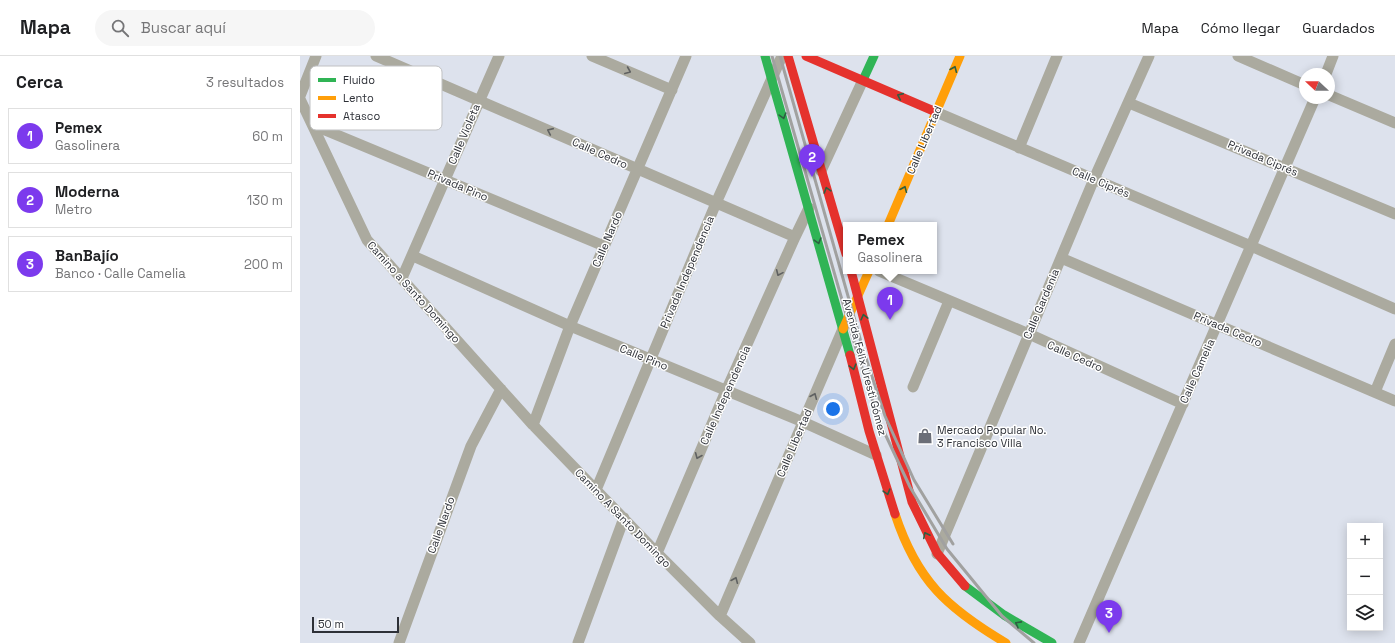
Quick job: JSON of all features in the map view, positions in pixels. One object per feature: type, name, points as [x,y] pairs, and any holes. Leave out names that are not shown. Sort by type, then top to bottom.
[{"type":"main road","name":"Avenida Félix Uresti Gómez","points":[[765,56],[843,329],[876,455],[894,514],[905,543],[926,580],[952,608],[1006,643]]},
{"type":"main road","points":[[788,56],[843,244]]},
{"type":"main road","name":"Calle Ciprés","points":[[806,56],[936,112]]},
{"type":"main road","points":[[863,80],[874,56]]},
{"type":"main road","name":"Calle Libertad","points":[[889,222],[960,56]]},
{"type":"main road","name":"Avenida Félix Uresti Gómez","points":[[852,274],[912,502],[927,537],[937,554],[962,585],[983,603],[1052,643]]},
{"type":"main road","name":"Calle Libertad","points":[[843,329],[868,274]]},
{"type":"street","points":[[312,66],[316,56]]},
{"type":"street","name":"Calle Cedro","points":[[376,56],[400,66]]},
{"type":"street","name":"Calle Violeta","points":[[402,278],[499,56]]},
{"type":"street","points":[[592,56],[672,90]]},
{"type":"street","name":"Calle Nardo","points":[[533,425],[570,326],[686,56]]},
{"type":"street","name":"Privada Independencia","points":[[596,490],[716,203],[782,56]]},
{"type":"street","points":[[1019,148],[1057,56]]},
{"type":"street","name":"Calle Gardenia","points":[[937,554],[1094,179],[1130,103],[1149,56]]},
{"type":"street","points":[[1238,56],[1299,82]]},
{"type":"street","points":[[1328,68],[1333,56]]},
{"type":"street","points":[[300,96],[310,71]]},
{"type":"street","points":[[821,171],[863,80]]},
{"type":"street","name":"Calle Cedro","points":[[442,84],[637,170],[795,237]]},
{"type":"street","points":[[1335,98],[1395,123]]},
{"type":"street","name":"Camino a Santo Domingo","points":[[300,99],[310,119]]},
{"type":"street","name":"Privada Ciprés","points":[[1130,103],[1395,214]]},
{"type":"street","name":"Calle Camelia","points":[[1079,643],[1312,104]]},
{"type":"street","name":"Calle Ciprés","points":[[936,112],[1395,309]]},
{"type":"street","name":"Camino a Santo Domingo","points":[[315,130],[345,197],[367,240],[501,389]]},
{"type":"street","name":"Privada Pino","points":[[325,130],[604,246]]},
{"type":"street","points":[[795,237],[809,208]]},
{"type":"street","name":"Calle Independencia","points":[[657,553],[726,391],[795,237]]},
{"type":"street","name":"Calle Pino","points":[[412,256],[570,326],[803,422],[876,455]]},
{"type":"street","name":"Privada Cedro","points":[[1061,258],[1395,401]]},
{"type":"street","name":"Calle Cedro","points":[[886,274],[1029,334],[1183,404]]},
{"type":"street","points":[[913,386],[949,301]]},
{"type":"street","name":"Calle Libertad","points":[[720,616],[843,329]]},
{"type":"street","points":[[1375,392],[1395,344]]},
{"type":"street","name":"Calle Nardo","points":[[399,643],[472,446],[501,389]]},
{"type":"street","name":"Camino A Santo Domingo","points":[[501,389],[533,425],[657,553],[720,616],[750,643]]},
{"type":"street","points":[[578,643],[624,518]]},
{"type":"railway","points":[[772,56],[857,352],[879,421],[910,487],[947,549],[1002,616],[1034,643]]},
{"type":"railway","points":[[780,56],[863,349],[885,416],[914,480],[953,544]]},
{"type":"traffic: fast","points":[[765,56],[850,355]]},
{"type":"traffic: fast","points":[[863,80],[874,56]]},
{"type":"traffic: fast","points":[[965,586],[1004,615],[1052,643]]},
{"type":"traffic: slow","points":[[889,222],[960,56]]},
{"type":"traffic: slow","points":[[843,329],[868,274]]},
{"type":"traffic: slow","points":[[895,514],[913,558],[924,575],[937,590],[967,618],[1006,643]]},
{"type":"traffic: jam","points":[[788,56],[843,244]]},
{"type":"traffic: jam","points":[[806,56],[936,112]]},
{"type":"traffic: jam","points":[[852,274],[912,502],[937,553],[965,586]]},
{"type":"traffic: jam","points":[[850,355],[869,431],[895,514]]},
{"type":"place","name":"Moderna","points":[[812,177]]},
{"type":"place","name":"Pemex","points":[[890,320]]},
{"type":"place","name":"Mercado Popular No. 3 Francisco Villa","points":[[925,436]]},
{"type":"place","name":"BanBajío","points":[[1109,633]]}]
